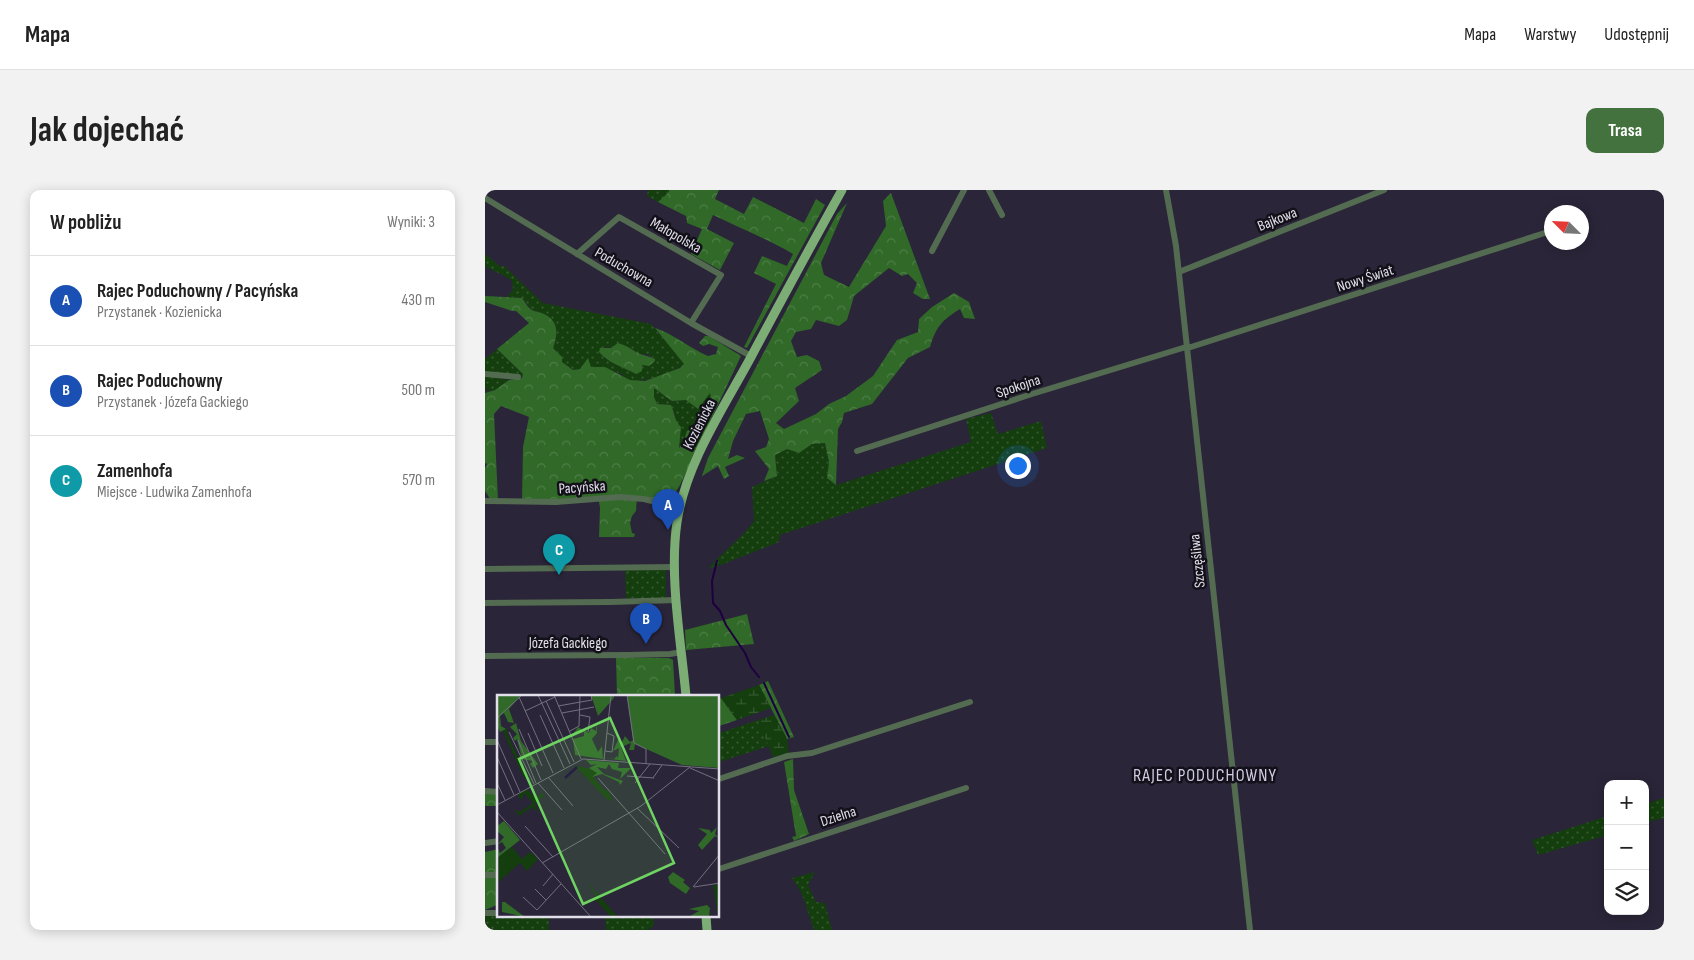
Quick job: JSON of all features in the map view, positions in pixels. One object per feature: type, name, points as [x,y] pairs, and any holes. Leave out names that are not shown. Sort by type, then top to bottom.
[{"type":"main road","name":"Kozienicka","points":[[686,695],[675,567],[676,536],[680,508],[689,478],[701,451],[751,356],[842,190]]},
{"type":"street","points":[[932,251],[964,190]]},
{"type":"street","points":[[989,190],[1002,215]]},
{"type":"street","name":"Szczęśliwa","points":[[1166,190],[1179,272],[1250,930]]},
{"type":"street","name":"Bajkowa","points":[[1179,272],[1385,190]]},
{"type":"street","name":"Poduchowna","points":[[485,198],[751,356]]},
{"type":"street","name":"Małopolska","points":[[577,254],[619,217],[721,275],[691,322]]},
{"type":"street","name":"Nowy Świat","points":[[1187,347],[1544,233]]},
{"type":"street","name":"Spokojna","points":[[857,452],[1032,394],[1187,347]]},
{"type":"street","points":[[485,374],[518,377]]},
{"type":"street","name":"Pacyńska","points":[[485,501],[556,502],[620,497],[644,499],[680,508]]},
{"type":"street","points":[[485,569],[675,567]]},
{"type":"street","points":[[485,603],[677,600]]},
{"type":"street","name":"Józefa Gackiego","points":[[485,656],[628,655],[682,652]]},
{"type":"street","points":[[720,779],[787,756],[813,753],[970,702]]},
{"type":"street","name":"Dzielna","points":[[720,869],[966,788]]},
{"type":"green space","points":[[648,190],[669,190],[669,192],[658,202],[647,196]]},
{"type":"green space","points":[[669,190],[719,190],[715,199],[744,214],[753,197],[804,223],[816,199],[825,205],[747,348],[744,347],[776,284],[754,273],[762,256],[787,266],[793,254],[713,215],[707,229],[734,243],[720,270],[691,254],[702,229],[687,223],[686,216],[658,202]]},
{"type":"green space","points":[[891,193],[930,299],[923,299],[913,293],[917,283],[908,274],[902,276],[889,268],[854,296],[847,320],[839,326],[816,320],[811,329],[796,332],[791,341],[797,357],[807,355],[819,361],[822,370],[795,388],[799,401],[776,423],[784,429],[816,414],[829,404],[846,396],[873,376],[897,340],[918,332],[919,319],[932,307],[954,293],[969,302],[975,319],[964,318],[960,309],[954,313],[941,325],[930,347],[908,358],[872,404],[844,413],[838,429],[836,485],[827,478],[829,462],[825,443],[812,444],[799,453],[787,449],[775,455],[777,476],[764,481],[769,469],[755,451],[766,447],[769,439],[760,411],[746,414],[733,441],[728,459],[737,455],[745,458],[725,467],[729,476],[724,479],[718,466],[702,476],[708,458],[837,214],[847,203],[821,263],[824,275],[849,287],[886,226],[883,201]]},
{"type":"green space","points":[[485,254],[501,267],[503,265],[543,303],[651,324],[685,364],[658,376],[635,381],[608,370],[591,368],[573,370],[562,362],[561,357],[553,348],[542,313],[532,310],[522,298],[507,297],[513,289],[512,281],[485,266]],"holes":[[[605,347],[632,349],[638,354],[647,354],[655,359],[655,361],[642,365],[636,374],[603,357]]]},
{"type":"green space","points":[[485,296],[522,298],[531,309],[549,317],[556,328],[553,348],[562,357],[562,362],[573,370],[580,369],[588,358],[591,367],[605,367],[630,380],[645,381],[680,368],[684,364],[655,328],[708,356],[716,354],[718,347],[709,344],[703,346],[699,343],[705,336],[709,336],[741,356],[680,485],[672,498],[666,503],[637,496],[636,511],[630,523],[632,533],[635,534],[634,537],[599,537],[600,508],[598,496],[556,500],[522,500],[523,447],[529,417],[501,406],[494,414],[498,500],[490,499],[485,491],[485,468],[487,464],[485,463],[485,393],[495,390],[509,380],[522,378],[523,374],[497,349],[529,323],[516,311],[485,302]],"holes":[[[654,388],[672,401],[686,400],[698,409],[710,393],[711,397],[706,417],[687,431],[679,448],[681,427],[671,405],[657,404],[654,397]]]},
{"type":"green space","points":[[618,343],[655,359],[655,361],[649,366],[642,365],[642,371],[636,374],[611,362],[599,352],[600,348],[611,348]]},
{"type":"green space","points":[[497,349],[523,376],[485,372],[485,359]]},
{"type":"green space","points":[[485,376],[509,380],[495,390],[485,392],[488,390],[485,387]]},
{"type":"green space","points":[[653,387],[672,401],[686,400],[698,408],[710,393],[711,396],[705,420],[700,425],[687,431],[683,443],[678,448],[678,432],[671,405],[657,404]]},
{"type":"green space","points":[[991,413],[998,434],[1041,421],[1047,448],[780,535],[779,542],[718,566],[708,568],[754,521],[752,487],[777,476],[775,455],[787,449],[799,453],[812,444],[825,443],[829,462],[827,478],[836,485],[971,442],[966,419]]},
{"type":"green space","points":[[625,570],[666,570],[666,598],[626,598]]},
{"type":"green space","points":[[747,614],[754,644],[686,650],[685,630]]},
{"type":"green space","points":[[616,658],[669,658],[673,660],[675,695],[617,695]]},
{"type":"green space","points":[[768,681],[794,737],[787,739],[759,685]]},
{"type":"green space","points":[[759,685],[771,708],[737,720],[721,698]]},
{"type":"green space","points":[[721,698],[737,720],[720,726]]},
{"type":"green space","points":[[774,715],[787,739],[789,753],[773,757],[758,720]]},
{"type":"green space","points":[[758,720],[769,746],[720,762],[720,733]]},
{"type":"green space","points":[[793,759],[794,790],[809,834],[794,841],[792,837],[796,836],[784,762]]},
{"type":"green space","points":[[485,793],[497,794],[497,806],[485,806]]},
{"type":"green space","points":[[1664,798],[1664,820],[1663,818],[1649,822],[1649,803]]},
{"type":"green space","points":[[1604,817],[1604,836],[1538,855],[1532,840]]},
{"type":"green space","points":[[497,849],[497,905],[485,910],[485,852]]},
{"type":"green space","points":[[815,872],[808,885],[816,902],[825,903],[832,930],[814,930],[801,892],[792,878]]},
{"type":"green space","points":[[485,915],[497,915],[497,918],[549,918],[549,930],[485,930]]},
{"type":"green space","points":[[605,918],[653,918],[654,925],[648,930],[606,930]]},
{"type":"waterway","points":[[717,561],[712,581],[713,603],[720,611],[726,625],[759,677]]},
{"type":"waterway","points":[[764,683],[789,737]]},
{"type":"place","name":"Rajec Poduchowny / Pacyńska","points":[[668,530]]},
{"type":"place","name":"Zamenhofa","points":[[559,575]]},
{"type":"place","name":"Rajec Poduchowny","points":[[646,644]]},
{"type":"district","name":"RAJEC PODUCHOWNY","points":[[1205,775]]}]
